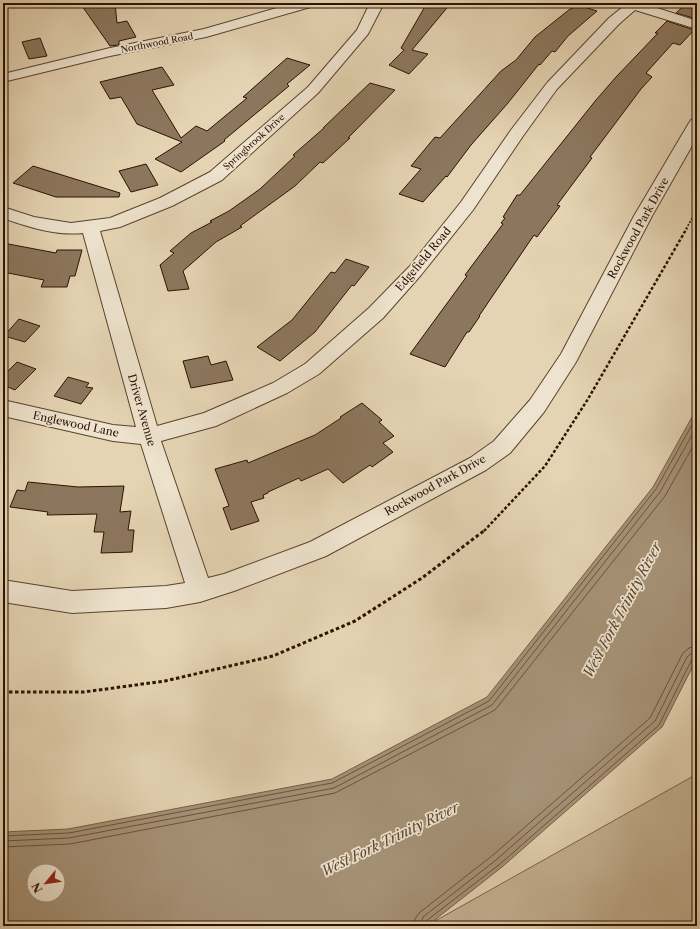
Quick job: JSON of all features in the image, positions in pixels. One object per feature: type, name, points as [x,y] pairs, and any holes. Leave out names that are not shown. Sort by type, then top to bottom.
[{"type":"street","name":"Northwood Road","points":[[3,78],[110,52],[206,33],[309,3]]},
{"type":"street","name":"Springbrook Drive","points":[[3,212],[37,223],[71,229],[90,228],[114,223],[166,202],[216,176],[313,90],[363,31],[377,3]]},
{"type":"street","points":[[632,4],[697,25]]},
{"type":"street","name":"Edgefield Road","points":[[149,436],[209,420],[280,388],[312,369],[376,313],[415,271],[467,206],[517,133],[552,86],[632,4]]},
{"type":"street","name":"Rockwood Park Drive","points":[[3,591],[72,602],[166,597],[200,591],[225,584],[318,549],[478,464],[502,447],[537,406],[569,357],[643,216],[697,123]]},
{"type":"street","name":"Driver Avenue","points":[[90,228],[149,436],[200,591]]},
{"type":"street","name":"Englewood Lane","points":[[3,408],[113,433],[149,436]]},
{"type":"shaded area","points":[[697,774],[697,926],[426,926]]},
{"type":"water","name":"West Fork Trinity River","points":[[697,408],[697,658],[662,727],[502,867],[427,926],[3,926],[3,832],[68,829],[332,779],[487,697],[653,487]]},
{"type":"building","points":[[80,3],[115,3],[117,23],[127,21],[136,37],[119,41],[119,45],[110,46]]},
{"type":"building","points":[[427,3],[451,3],[412,50],[428,54],[409,74],[389,65],[404,50],[401,48]]},
{"type":"building","points":[[687,3],[697,3],[697,19],[676,13]]},
{"type":"building","points":[[578,5],[597,11],[568,36],[555,52],[552,51],[540,65],[539,64],[508,103],[471,145],[447,177],[446,176],[423,202],[399,194],[421,169],[411,166],[435,137],[440,138],[501,71],[516,60],[535,37],[570,9]]},
{"type":"building","points":[[667,21],[694,30],[680,45],[673,43],[646,73],[652,77],[641,89],[590,157],[592,158],[557,205],[560,206],[537,237],[534,235],[469,332],[467,332],[445,367],[410,354],[467,276],[465,275],[503,224],[501,223],[505,218],[503,217],[517,195],[520,195],[596,100],[658,33],[655,33]]},
{"type":"building","points":[[40,38],[47,56],[29,59],[22,42]]},
{"type":"building","points":[[287,58],[310,65],[287,84],[289,86],[224,140],[225,141],[181,172],[155,159],[182,142],[137,124],[121,97],[110,99],[100,82],[162,67],[174,85],[152,90],[181,138],[196,126],[207,131],[247,98],[243,97]]},
{"type":"building","points":[[370,83],[395,90],[348,138],[350,138],[323,163],[320,162],[295,186],[240,226],[242,227],[216,242],[183,271],[189,289],[168,291],[160,265],[174,253],[170,251],[191,233],[212,222],[210,221],[229,211],[260,189],[295,156],[293,155],[324,128]]},
{"type":"building","points":[[146,164],[158,185],[131,192],[119,171]]},
{"type":"building","points":[[33,166],[120,193],[119,197],[56,197],[13,183]]},
{"type":"building","points":[[3,243],[56,253],[57,250],[82,250],[75,276],[70,276],[67,287],[41,287],[44,280],[3,272]]},
{"type":"building","points":[[346,259],[369,267],[354,286],[352,285],[315,332],[280,361],[257,347],[292,320],[331,272],[335,273]]},
{"type":"building","points":[[19,319],[40,326],[25,342],[4,336]]},
{"type":"building","points":[[208,356],[211,365],[226,361],[233,380],[191,388],[183,361]]},
{"type":"building","points":[[17,362],[36,369],[15,390],[3,385],[3,376]]},
{"type":"building","points":[[68,377],[89,383],[86,387],[93,388],[81,404],[54,396]]},
{"type":"building","points":[[362,403],[382,420],[379,422],[394,436],[383,443],[393,452],[372,467],[370,465],[343,483],[328,469],[301,481],[299,478],[268,492],[263,495],[264,498],[251,502],[259,521],[231,530],[223,508],[229,506],[215,469],[247,460],[248,463],[315,435]]},
{"type":"building","points":[[28,482],[78,487],[124,486],[120,512],[131,511],[128,530],[134,530],[132,552],[101,553],[104,532],[94,532],[97,514],[47,515],[48,512],[10,507],[17,490],[25,491]]}]
